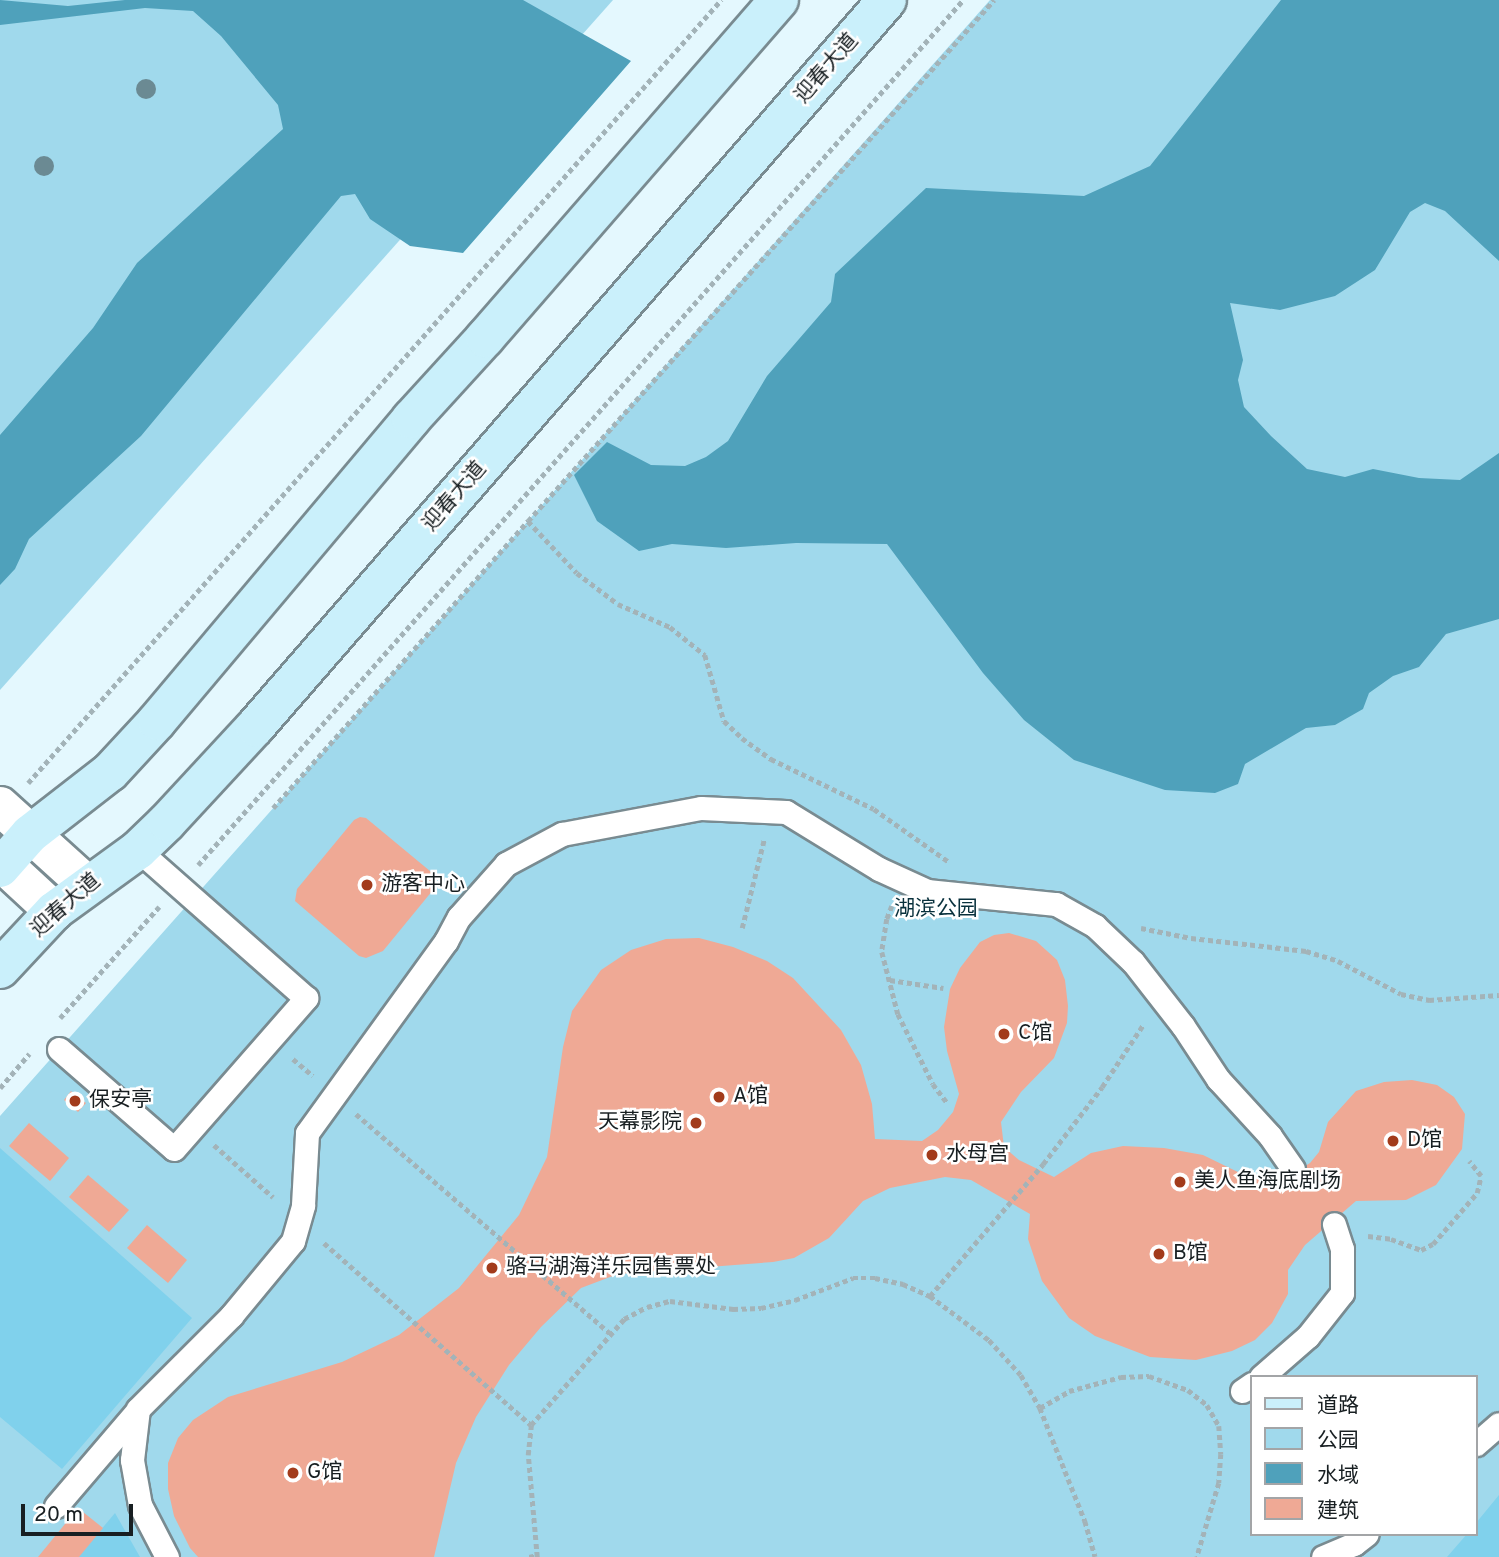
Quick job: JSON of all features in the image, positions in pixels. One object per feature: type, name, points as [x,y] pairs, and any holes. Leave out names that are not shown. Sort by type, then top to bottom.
[{"type":"main road","points":[[1,864],[11,816],[110,772],[157,721],[411,419],[494,328],[779,0]]},
{"type":"main road","name":"迎春大道","points":[[0,969],[54,911],[86,884],[138,850],[255,727],[887,0]]},
{"type":"street","points":[[11,816],[86,884]]},
{"type":"street","points":[[1,864],[54,911]]},
{"type":"lane","points":[[56,1506],[138,1409],[269,1273],[293,1241],[303,1205],[307,1133],[446,941],[459,917],[506,864],[562,834],[701,808],[786,812],[903,880],[927,891],[998,896],[1056,904],[1095,926],[1133,962],[1218,1079],[1270,1136],[1293,1169]]},
{"type":"lane","points":[[59,1049],[174,1149],[306,998],[138,850]]},
{"type":"lane","points":[[1263,1375],[1308,1336],[1342,1293],[1342,1249],[1334,1224]]},
{"type":"lane","points":[[138,1409],[132,1460],[140,1505],[167,1557]]},
{"type":"lane","points":[[1478,1442],[1499,1424]]},
{"type":"lane","points":[[1323,1557],[1354,1544],[1364,1536]]},
{"type":"path","points":[[11,816],[721,0]]},
{"type":"path","points":[[54,1025],[962,0]]},
{"type":"path","points":[[273,808],[994,0]]},
{"type":"path","points":[[528,521],[578,573],[618,604],[670,627],[705,656],[724,721],[742,738],[771,759],[874,809],[998,896]]},
{"type":"path","points":[[742,928],[772,811]]},
{"type":"path","points":[[903,880],[887,919],[882,952],[898,1014],[933,1084],[948,1104]]},
{"type":"path","points":[[1095,926],[1153,928],[1191,938],[1306,951],[1338,961],[1401,994],[1429,1000],[1499,995]]},
{"type":"path","points":[[890,981],[943,988]]},
{"type":"path","points":[[930,1296],[1069,1131],[1161,998]]},
{"type":"path","points":[[271,1039],[610,1333]]},
{"type":"path","points":[[0,1088],[36,1045]]},
{"type":"path","points":[[194,1127],[531,1425]]},
{"type":"path","points":[[1342,1249],[1359,1238],[1373,1236],[1421,1250],[1433,1244],[1477,1193],[1481,1176],[1469,1161]]},
{"type":"path","points":[[529,1557],[537,1556],[528,1455],[531,1425],[624,1320],[647,1307],[670,1301],[733,1309],[761,1308],[795,1300],[853,1278],[875,1278],[904,1284],[930,1296],[989,1340],[1021,1375],[1040,1408],[1085,1521],[1095,1557]]},
{"type":"path","points":[[1040,1408],[1069,1391],[1121,1377],[1149,1376],[1188,1390],[1207,1405],[1219,1426],[1221,1454],[1219,1483],[1198,1557]]},
{"type":"green space","points":[[0,0],[613,0],[0,690]]},
{"type":"green space","name":"湖滨公园","points":[[990,0],[1499,0],[1499,1557],[0,1557],[0,1116]]},
{"type":"shaded area","points":[[0,1148],[192,1318],[62,1469],[0,1417]]},
{"type":"shaded area","points":[[1499,1495],[1499,1557],[1447,1557],[1465,1536],[1478,1536],[1478,1521]]},
{"type":"shaded area","points":[[115,1513],[140,1557],[78,1557]]},
{"type":"water","points":[[0,0],[68,6],[125,0],[523,0],[631,61],[463,253],[410,246],[370,219],[355,194],[341,196],[141,436],[29,539],[15,569],[0,585],[0,435],[93,328],[137,263],[283,129],[278,105],[221,36],[193,11],[145,8],[0,25]]},
{"type":"water","points":[[1281,0],[1499,0],[1499,261],[1445,211],[1425,203],[1410,212],[1375,270],[1335,296],[1280,310],[1230,303],[1243,360],[1238,380],[1244,407],[1307,469],[1345,477],[1373,469],[1419,478],[1460,480],[1499,453],[1499,619],[1446,634],[1419,667],[1393,676],[1369,693],[1363,709],[1335,725],[1306,728],[1245,764],[1238,784],[1215,793],[1165,790],[1074,760],[1024,720],[983,673],[887,544],[796,543],[726,548],[672,544],[639,551],[597,521],[574,475],[607,442],[651,465],[685,466],[706,457],[728,441],[767,376],[831,302],[835,274],[926,188],[1084,196],[1150,166]]},
{"type":"building","name":"游客中心","points":[[366,818],[436,876],[433,890],[383,951],[366,958],[359,956],[295,901],[297,889],[354,820]]},
{"type":"building","points":[[1009,933],[1036,941],[1057,960],[1065,980],[1067,1023],[1054,1058],[1021,1092],[1001,1122],[1004,1147],[1019,1160],[1054,1177],[1091,1153],[1123,1146],[1164,1148],[1203,1155],[1244,1175],[1284,1179],[1310,1163],[1319,1152],[1328,1122],[1356,1091],[1384,1082],[1412,1080],[1437,1085],[1454,1097],[1465,1114],[1462,1149],[1436,1185],[1406,1200],[1356,1201],[1305,1245],[1288,1270],[1288,1294],[1272,1323],[1255,1340],[1232,1351],[1196,1360],[1150,1357],[1095,1336],[1069,1318],[1042,1281],[1028,1239],[1030,1214],[971,1180],[945,1177],[890,1188],[863,1201],[829,1238],[794,1258],[618,1274],[581,1288],[541,1327],[509,1365],[476,1417],[456,1463],[434,1557],[198,1557],[190,1548],[174,1516],[168,1489],[168,1463],[178,1438],[193,1420],[228,1397],[342,1362],[399,1335],[459,1288],[519,1215],[547,1157],[563,1047],[572,1011],[601,970],[631,950],[666,939],[699,938],[733,947],[767,961],[793,978],[841,1030],[861,1065],[872,1104],[875,1139],[922,1141],[938,1130],[953,1112],[959,1094],[947,1051],[944,1027],[950,989],[960,968],[980,942],[994,935]]},
{"type":"building","name":"保安亭","points":[[71,1091],[86,1103],[78,1112],[64,1100]]},
{"type":"building","points":[[29,1123],[69,1158],[50,1181],[9,1146]]},
{"type":"building","points":[[88,1175],[129,1210],[109,1232],[69,1197]]},
{"type":"building","points":[[147,1225],[187,1260],[168,1283],[127,1248]]},
{"type":"building","points":[[78,1508],[103,1528],[79,1557],[38,1557]]},
{"type":"place","name":"游客中心","points":[[367,885]]},
{"type":"place","name":"C馆","points":[[1004,1034]]},
{"type":"place","name":"A馆","points":[[719,1097]]},
{"type":"place","name":"保安亭","points":[[75,1101]]},
{"type":"place","name":"天幕影院","points":[[696,1123]]},
{"type":"place","name":"D馆","points":[[1393,1141]]},
{"type":"place","name":"水母宫","points":[[932,1155]]},
{"type":"place","name":"美人鱼海底剧场","points":[[1180,1182]]},
{"type":"place","name":"B馆","points":[[1159,1254]]},
{"type":"place","name":"骆马湖海洋乐园售票处","points":[[492,1268]]},
{"type":"place","name":"G馆","points":[[293,1473]]}]
